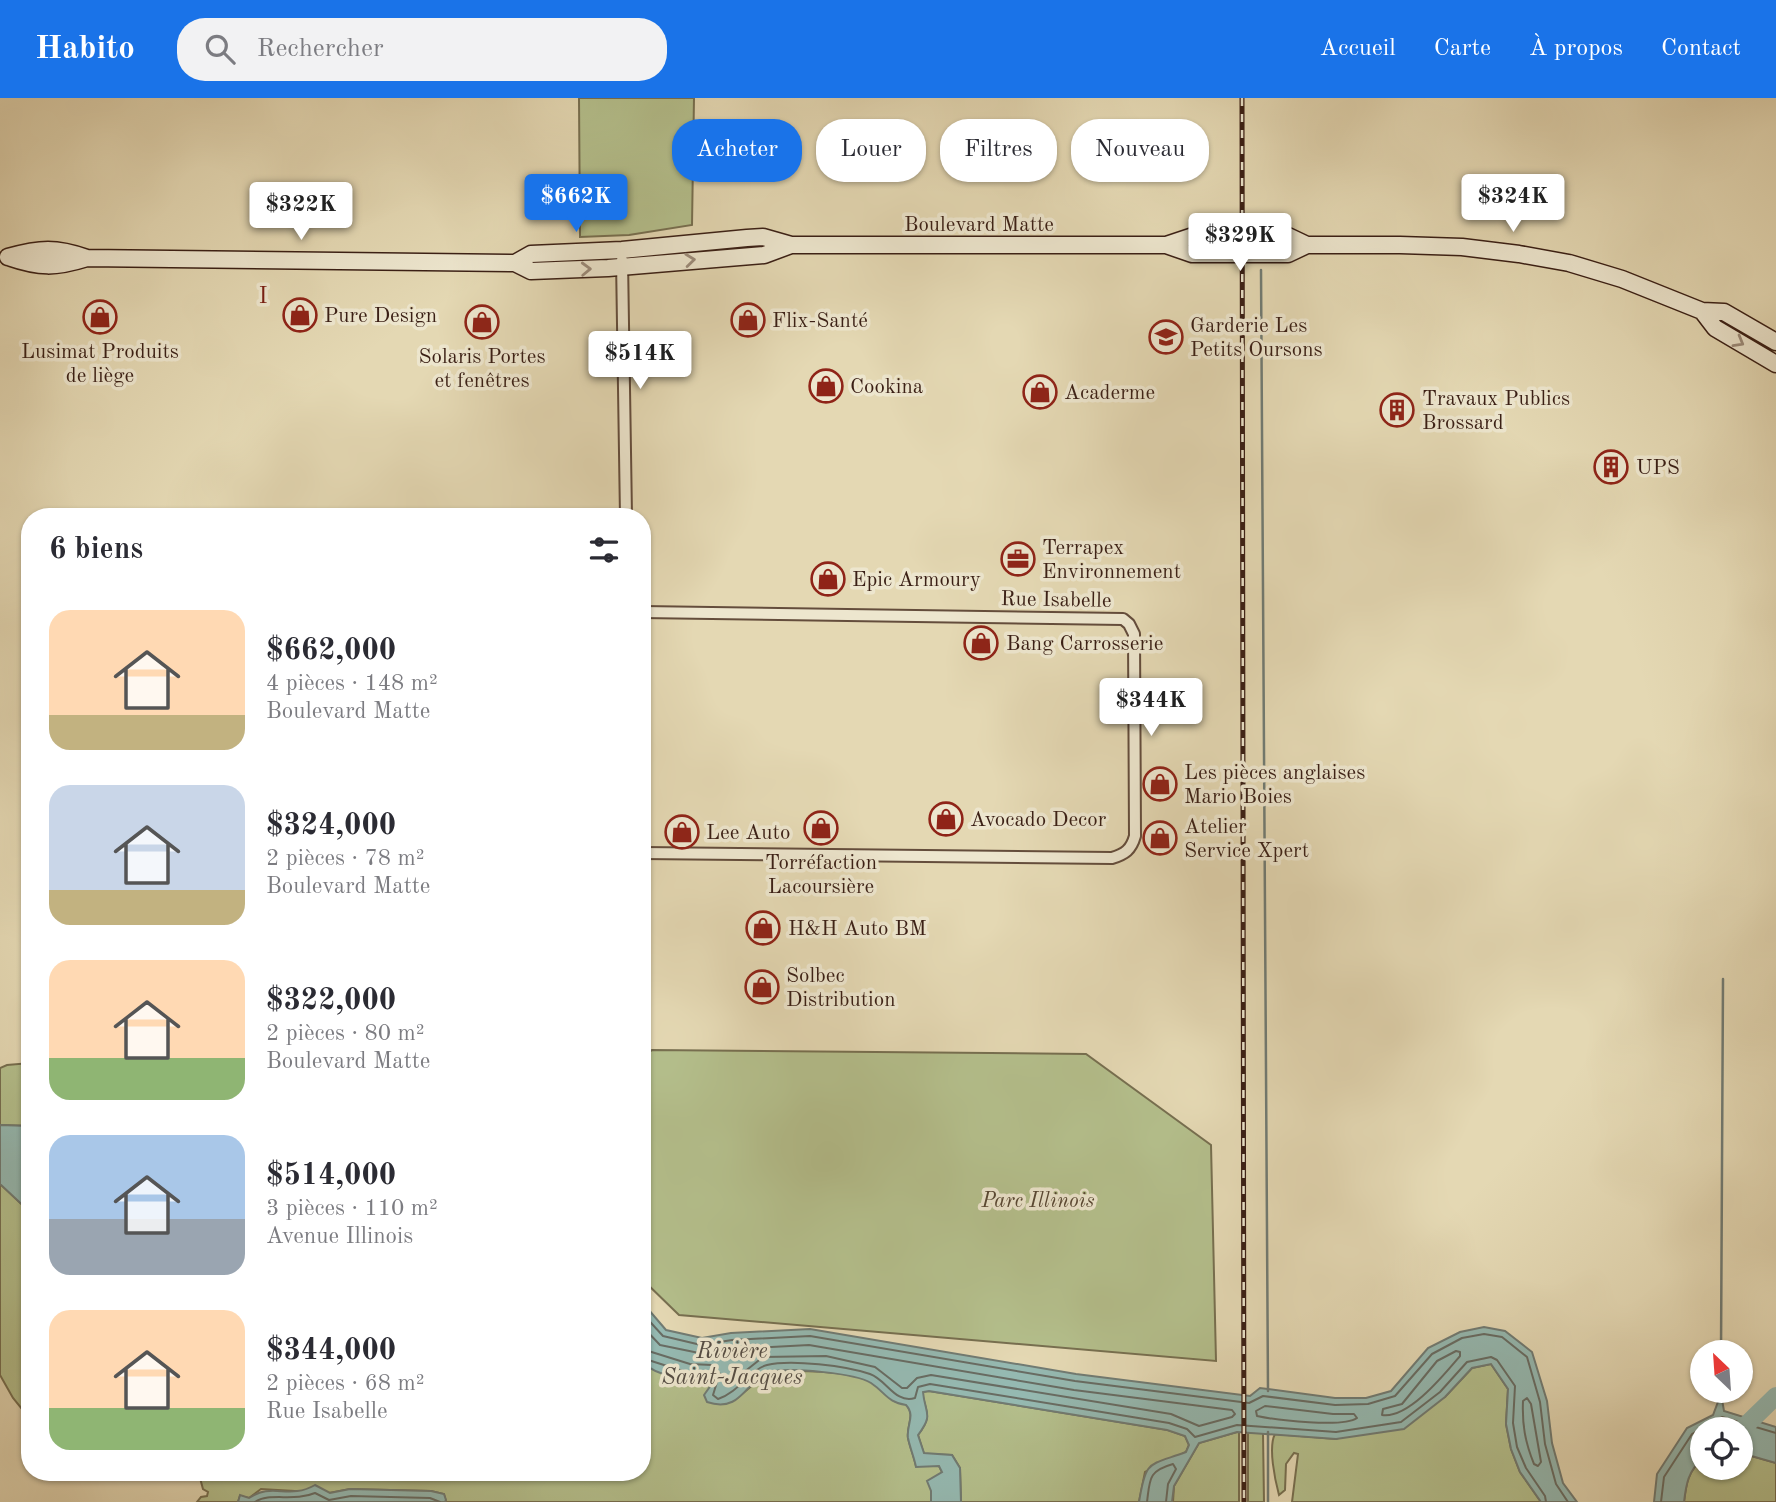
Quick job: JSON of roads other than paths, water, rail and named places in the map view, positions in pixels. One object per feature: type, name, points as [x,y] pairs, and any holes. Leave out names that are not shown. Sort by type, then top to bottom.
[{"type":"main road","name":"Boulevard Matte","points":[[515,263],[531,254],[622,250],[763,237],[791,245],[1166,245],[1193,236],[1287,236],[1307,246],[1447,246],[1569,263],[1622,279],[1702,312],[1724,312],[1776,342]]},
{"type":"main road","name":"Boulevard Matte","points":[[4,257],[34,249],[63,249],[87,258],[515,263],[531,271],[622,267],[764,255],[791,245]]},
{"type":"main road","name":"Boulevard Matte","points":[[1702,312],[1715,328],[1776,364]]},
{"type":"street","points":[[622,250],[626,508]]},
{"type":"street","name":"Rue Isabelle","points":[[651,612],[1123,619],[1134,634],[1135,836],[1132,847],[1124,854],[1112,858],[651,853]]},
{"type":"water","points":[[0,1125],[21,1126],[21,1204],[0,1184]]},
{"type":"water","name":"Rivière Saint-Jacques","points":[[651,1312],[666,1330],[702,1338],[731,1333],[810,1329],[1076,1374],[1250,1396],[1260,1388],[1335,1398],[1366,1398],[1391,1391],[1428,1348],[1460,1332],[1484,1327],[1505,1331],[1532,1352],[1547,1401],[1552,1443],[1563,1483],[1577,1502],[1541,1502],[1520,1472],[1511,1449],[1506,1424],[1508,1389],[1491,1364],[1472,1368],[1445,1397],[1404,1429],[1336,1439],[1237,1432],[1199,1443],[1174,1486],[1172,1502],[1139,1502],[1144,1478],[1151,1466],[1186,1452],[1189,1445],[1185,1436],[1167,1430],[923,1392],[927,1418],[918,1435],[924,1453],[952,1455],[960,1468],[961,1502],[931,1502],[927,1481],[942,1472],[939,1466],[916,1467],[908,1438],[909,1409],[863,1379],[822,1372],[770,1372],[755,1381],[736,1399],[719,1404],[707,1402],[704,1395],[711,1385],[706,1379],[689,1379],[651,1368]]},
{"type":"water","points":[[1717,1404],[1723,1404],[1724,1411],[1744,1417],[1709,1417],[1713,1415]]},
{"type":"water","points":[[1753,1420],[1776,1427],[1776,1463],[1753,1456]]},
{"type":"water","points":[[1690,1426],[1690,1476],[1684,1502],[1654,1502],[1657,1474]]},
{"type":"water","points":[[315,1485],[330,1493],[350,1489],[431,1491],[444,1494],[446,1500],[238,1502],[240,1495],[249,1498],[265,1491],[297,1491]]},
{"type":"waterway","points":[[1261,270],[1268,1391]]},
{"type":"waterway","points":[[1721,1340],[1723,979]]},
{"type":"waterway","points":[[1753,1418],[1776,1396]]},
{"type":"waterway","points":[[1268,1432],[1268,1502]]},
{"type":"railway","points":[[1242,98],[1244,1502]]},
{"type":"place","name":"Pure Design","points":[[300,315]]},
{"type":"place","name":"Lusimat Produits de liège","points":[[100,317]]},
{"type":"place","name":"Flix-Santé","points":[[748,320]]},
{"type":"place","name":"Solaris Portes et fenêtres","points":[[482,322]]},
{"type":"place","name":"Garderie Les Petits Oursons","points":[[1166,337]]},
{"type":"place","name":"Cookina","points":[[826,386]]},
{"type":"place","name":"Acaderme","points":[[1040,392]]},
{"type":"place","name":"Travaux Publics Brossard","points":[[1397,410]]},
{"type":"place","name":"UPS","points":[[1611,467]]},
{"type":"place","name":"Terrapex Environnement","points":[[1018,559]]},
{"type":"place","name":"Epic Armoury","points":[[828,579]]},
{"type":"place","name":"Bang Carrosserie","points":[[981,643]]},
{"type":"place","name":"Les pièces anglaises Mario Boies","points":[[1160,784]]},
{"type":"place","name":"Avocado Decor","points":[[946,819]]},
{"type":"place","name":"Torréfaction Lacoursière","points":[[821,828]]},
{"type":"place","name":"Lee Auto","points":[[682,832]]},
{"type":"place","name":"Atelier Service Xpert","points":[[1160,838]]},
{"type":"place","name":"H&H Auto BM","points":[[763,928]]},
{"type":"place","name":"Solbec Distribution","points":[[762,987]]},
{"type":"district","name":"I","points":[[264,295]]},
{"type":"park label","name":"Parc Illinois","points":[[1038,1200]]}]
